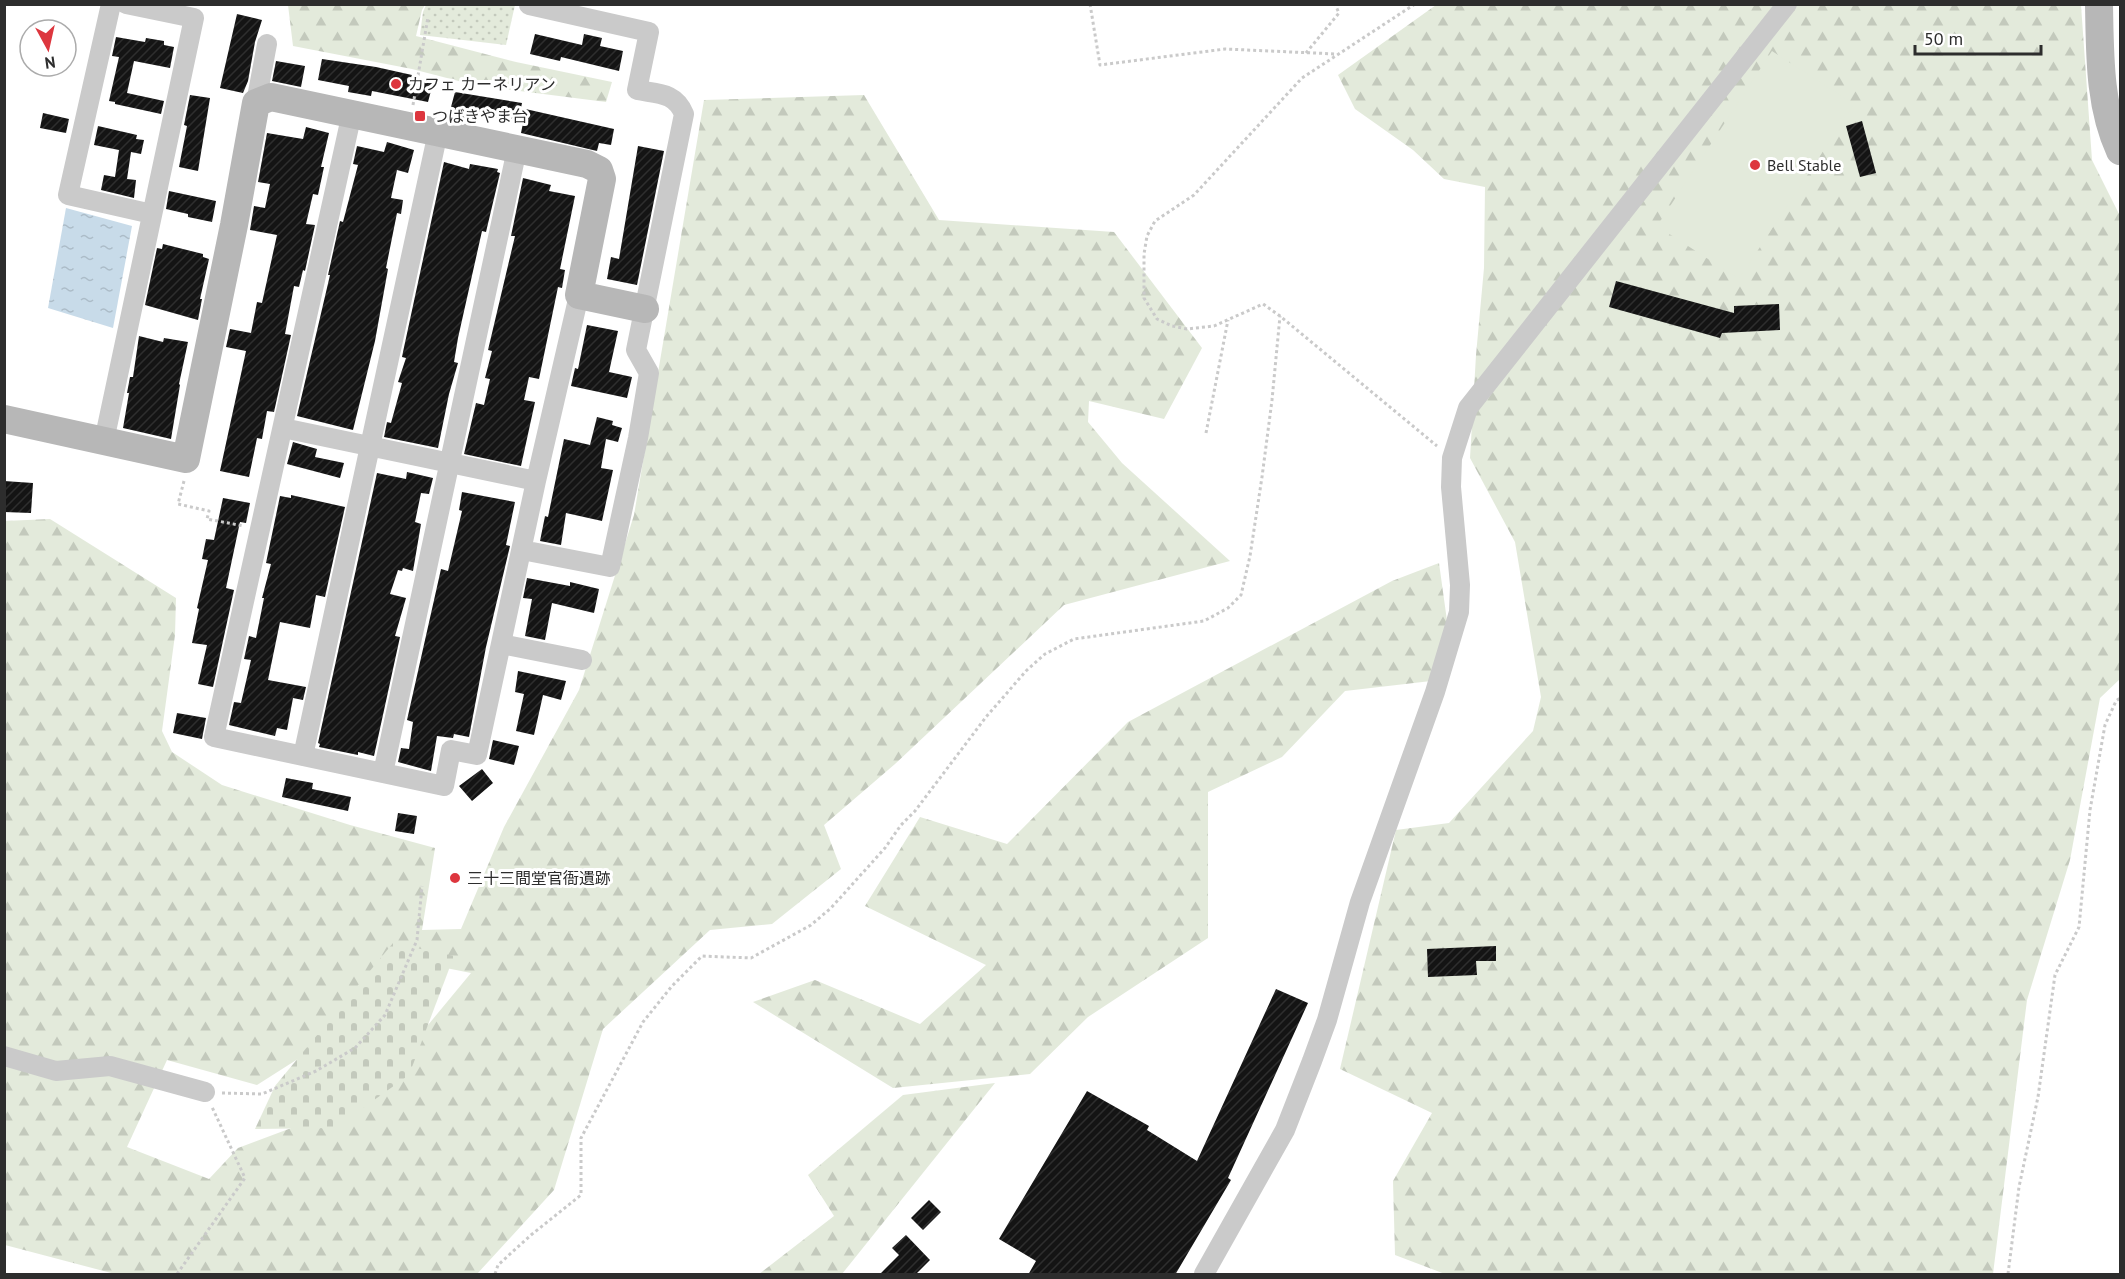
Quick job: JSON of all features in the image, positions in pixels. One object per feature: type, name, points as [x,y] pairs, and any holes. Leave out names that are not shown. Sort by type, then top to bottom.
[{"type":"street","points":[[111,4],[68,195],[152,214]]},
{"type":"street","points":[[104,441],[194,18],[126,4]]},
{"type":"street","points":[[1204,1275],[1285,1130],[1327,1020],[1339,971],[1367,881],[1435,692],[1459,612],[1460,585],[1451,487],[1452,459],[1468,408],[1787,4]]},
{"type":"street","points":[[2098,4],[2106,112],[2121,151]]},
{"type":"street","points":[[522,550],[610,567],[638,438],[649,373],[636,350],[684,114],[679,102],[669,97],[637,90],[649,32],[528,11]]},
{"type":"street","points":[[4,419],[186,459],[234,225],[267,44]]},
{"type":"street","points":[[256,103],[271,97],[352,113],[409,125],[586,164],[599,170],[602,179],[579,295],[477,755],[451,750],[444,786],[214,737],[352,113]]},
{"type":"street","points":[[303,756],[438,132]]},
{"type":"street","points":[[383,773],[517,149]]},
{"type":"street","points":[[579,295],[645,309]]},
{"type":"street","points":[[282,428],[536,482]]},
{"type":"street","points":[[501,644],[582,660]]},
{"type":"street","points":[[4,1056],[56,1071],[110,1066],[205,1092]]},
{"type":"path","points":[[1090,4],[1100,65],[1225,49],[1338,54]]},
{"type":"path","points":[[1306,53],[1339,13],[1335,4]]},
{"type":"path","points":[[1415,4],[1302,78],[1194,195],[1155,221],[1147,236],[1144,254],[1144,298],[1156,319],[1187,329],[1214,326],[1263,304],[1452,459]]},
{"type":"path","points":[[409,125],[429,17]]},
{"type":"path","points":[[495,1275],[498,1265],[581,1195],[581,1138],[643,1022],[672,986],[702,956],[751,958],[811,925],[831,908],[885,848],[986,717],[1026,671],[1045,654],[1074,639],[1204,621],[1228,608],[1241,595],[1250,556],[1262,477],[1280,316]]},
{"type":"path","points":[[1206,433],[1227,320]]},
{"type":"path","points":[[187,470],[178,504],[209,511],[207,519],[260,528]]},
{"type":"path","points":[[2008,1275],[2019,1187],[2038,1097],[2055,975],[2079,927],[2080,892],[2090,810],[2104,725],[2116,701],[2121,698]]},
{"type":"path","points":[[177,1275],[245,1178],[205,1092],[262,1094],[316,1071],[355,1048],[386,1015],[417,940],[422,886]]},
{"type":"green space","points":[[288,5],[425,5],[416,36],[516,62],[612,82],[606,102],[474,85],[412,69],[293,46]]},
{"type":"green space","points":[[426,5],[515,5],[506,45],[420,35]]},
{"type":"green space","points":[[1436,5],[2081,5],[2092,160],[2120,216],[2120,679],[2100,698],[2070,860],[2027,1000],[1993,1274],[1445,1274],[1395,1255],[1393,1181],[1432,1113],[1340,1069],[1396,830],[1449,823],[1533,731],[1541,697],[1515,542],[1470,458],[1484,268],[1485,187],[1444,179],[1413,150],[1355,109],[1338,75]]},
{"type":"green space","name":"Bell Stable","points":[[1772,51],[1854,104],[1739,279],[1657,226]]},
{"type":"green space","points":[[864,95],[939,220],[1114,232],[1202,348],[1164,419],[1089,401],[1088,422],[1122,463],[1230,561],[1064,605],[895,764],[824,825],[841,869],[772,924],[710,930],[603,1029],[554,1190],[477,1274],[115,1274],[5,1245],[4,521],[50,519],[176,598],[175,635],[162,731],[172,752],[222,785],[350,825],[435,848],[422,930],[461,929],[504,827],[579,690],[634,515],[704,100]],"holes":[[[386,956],[471,973],[366,1100],[238,1148],[209,1179],[127,1147],[167,1060],[257,1085],[334,1036]]]},
{"type":"green space","points":[[1439,563],[1448,628],[1431,681],[1345,691],[1282,757],[1208,792],[1208,938],[1088,1017],[1030,1074],[893,1088],[753,1002],[815,980],[920,1024],[986,965],[865,906],[920,817],[1007,844],[1128,722],[1392,581]]},
{"type":"green space","points":[[393,943],[454,956],[409,1075],[335,1128],[255,1129],[275,1086]]},
{"type":"green space","points":[[995,1083],[842,1274],[759,1274],[834,1216],[808,1175],[903,1095]]},
{"type":"water","points":[[66,208],[132,226],[113,328],[48,308]]},
{"type":"building","points":[[237,14],[262,20],[255,42],[248,81],[243,93],[220,88]]},
{"type":"building","points":[[535,34],[582,45],[584,34],[602,38],[600,46],[623,51],[619,71],[561,57],[560,61],[530,54]]},
{"type":"building","points":[[116,37],[145,42],[146,38],[164,41],[164,45],[174,47],[170,68],[134,61],[127,93],[164,101],[161,114],[109,101],[119,57],[112,56]]},
{"type":"building","points":[[322,59],[376,67],[412,75],[411,79],[433,83],[428,102],[372,91],[371,96],[348,92],[349,86],[318,80]]},
{"type":"building","points":[[276,61],[305,66],[301,87],[272,81]]},
{"type":"building","points":[[455,92],[522,103],[521,108],[614,129],[611,145],[599,143],[597,151],[521,133],[523,123],[484,115],[473,114],[471,123],[453,119],[455,108],[451,107]]},
{"type":"building","points":[[190,95],[210,98],[198,171],[179,167]]},
{"type":"building","points":[[43,113],[69,119],[66,133],[40,128]]},
{"type":"building","points":[[1862,121],[1876,173],[1860,177],[1846,126]]},
{"type":"building","points":[[98,126],[137,135],[136,139],[144,140],[141,154],[131,152],[127,179],[136,180],[134,198],[101,190],[104,175],[115,177],[119,150],[94,145]]},
{"type":"building","points":[[306,127],[329,133],[321,167],[324,167],[318,195],[313,194],[306,224],[315,225],[305,271],[303,270],[299,287],[294,286],[285,334],[291,335],[274,412],[267,411],[262,439],[257,438],[249,477],[220,471],[246,351],[226,347],[230,329],[251,333],[257,302],[262,303],[277,235],[250,230],[254,206],[265,208],[270,184],[258,182],[267,133],[303,139]]},
{"type":"building","points":[[387,142],[414,150],[408,173],[397,170],[391,198],[403,200],[401,214],[397,213],[375,341],[353,430],[297,416],[330,275],[328,275],[340,221],[343,222],[358,165],[353,164],[357,146],[384,152]]},
{"type":"building","points":[[638,146],[664,151],[637,285],[607,279],[611,257],[619,259]]},
{"type":"building","points":[[444,162],[469,169],[470,164],[498,169],[497,172],[500,173],[486,232],[482,231],[458,338],[454,362],[458,363],[438,448],[384,437],[387,422],[391,423],[402,383],[398,382],[406,358],[402,357]]},
{"type":"building","points":[[523,178],[551,185],[549,191],[575,196],[560,269],[565,270],[562,288],[558,287],[539,379],[529,377],[524,400],[535,402],[521,466],[464,454],[476,403],[484,405],[490,379],[485,378],[492,351],[488,350],[515,236],[511,236]]},
{"type":"building","points":[[169,191],[216,201],[212,222],[166,209]]},
{"type":"building","points":[[163,244],[203,254],[203,257],[209,259],[198,320],[145,305],[157,248],[162,249]]},
{"type":"building","points":[[1616,281],[1734,313],[1734,306],[1779,304],[1780,330],[1722,333],[1720,338],[1609,307]]},
{"type":"building","points":[[587,325],[618,331],[609,372],[632,377],[627,398],[571,386],[575,368],[578,369]]},
{"type":"building","points":[[139,336],[163,342],[164,338],[188,342],[171,439],[123,428],[129,393],[127,393],[130,377],[133,377]]},
{"type":"building","points":[[597,417],[613,421],[612,425],[622,428],[618,442],[606,439],[601,468],[613,470],[602,521],[566,513],[561,545],[540,541],[545,516],[548,517],[564,439],[590,445]]},
{"type":"building","points":[[293,442],[317,449],[315,457],[344,463],[340,478],[287,464]]},
{"type":"building","points":[[407,472],[433,478],[429,494],[421,493],[415,522],[421,524],[413,571],[403,568],[402,571],[398,570],[390,594],[406,598],[395,636],[400,637],[374,756],[319,747],[318,743],[377,473],[406,479]]},
{"type":"building","points":[[4,481],[33,483],[31,513],[4,512]]},
{"type":"building","points":[[462,492],[515,502],[506,545],[510,546],[486,647],[469,737],[454,734],[453,738],[437,736],[431,771],[398,762],[401,748],[409,749],[413,722],[407,720],[441,569],[448,571],[462,511],[459,510]]},
{"type":"building","points":[[291,495],[345,507],[325,597],[316,595],[310,628],[280,622],[268,680],[306,687],[303,700],[293,698],[287,730],[277,728],[275,736],[229,725],[234,702],[241,703],[251,660],[244,659],[249,636],[256,638],[264,598],[262,598],[271,564],[266,563],[280,496],[291,498]]},
{"type":"building","points":[[223,498],[250,503],[246,523],[240,522],[226,588],[234,590],[213,687],[198,684],[207,645],[192,643],[208,560],[202,559],[206,539],[214,540]]},
{"type":"building","points":[[527,578],[570,586],[570,582],[599,589],[594,613],[552,603],[545,640],[525,636],[532,599],[523,598]]},
{"type":"building","points":[[518,671],[566,681],[561,700],[543,695],[534,735],[516,731],[524,694],[515,692]]},
{"type":"building","points":[[177,713],[206,718],[202,739],[173,733]]},
{"type":"building","points":[[493,740],[519,746],[514,765],[489,759]]},
{"type":"building","points":[[482,769],[493,783],[472,801],[459,786]]},
{"type":"building","points":[[286,778],[313,783],[312,789],[351,797],[348,811],[282,797]]},
{"type":"building","points":[[398,813],[417,816],[414,834],[395,831]]},
{"type":"building","points":[[1496,946],[1496,961],[1476,961],[1477,975],[1428,977],[1427,949]]},
{"type":"building","points":[[1276,989],[1308,1003],[1228,1178],[1231,1180],[1175,1275],[1028,1275],[1036,1261],[999,1239],[1087,1091],[1149,1126],[1147,1130],[1197,1161]]},
{"type":"building","points":[[929,1200],[941,1212],[923,1230],[911,1218]]},
{"type":"building","points":[[906,1235],[930,1260],[915,1275],[879,1275],[899,1255],[892,1248]]},
{"type":"place","name":"カフェ カーネリアン","points":[[396,84]]},
{"type":"place","name":"つばきやま台","points":[[420,116]]},
{"type":"place","name":"Bell Stable","points":[[1755,165]]},
{"type":"place","name":"三十三間堂官衙遺跡","points":[[455,878]]}]
